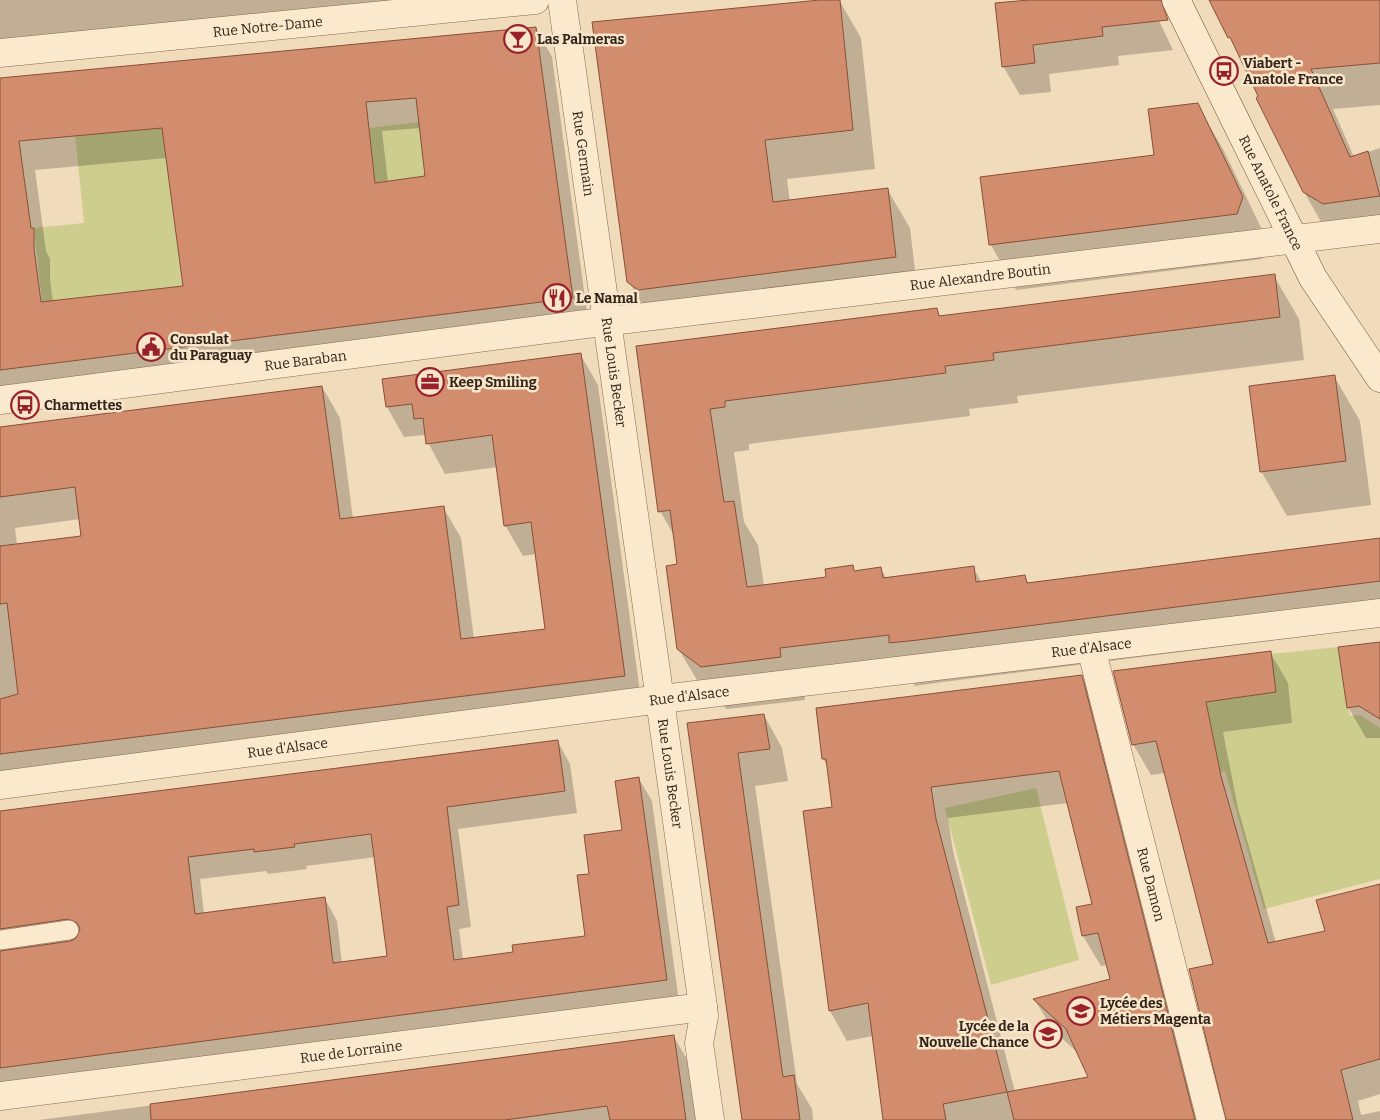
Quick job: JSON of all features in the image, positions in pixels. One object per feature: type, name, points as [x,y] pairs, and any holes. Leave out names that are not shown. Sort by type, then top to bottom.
[{"type":"street","name":"Rue Notre-Dame","points":[[0,53],[535,0]]},
{"type":"street","name":"Rue Germain","points":[[562,0],[607,315]]},
{"type":"street","name":"Rue Anatole France","points":[[1176,0],[1313,278],[1372,350],[1380,378]]},
{"type":"street","name":"Rue Alexandre Boutin","points":[[579,325],[607,315],[1380,229]]},
{"type":"street","name":"Rue Louis Becker","points":[[607,315],[704,1016],[699,1042],[710,1120]]},
{"type":"street","name":"Rue Baraban","points":[[0,400],[579,325]]},
{"type":"street","name":"Rue d'Alsace","points":[[0,785],[660,700],[1380,613]]},
{"type":"street","name":"Rue Damon","points":[[1091,648],[1211,1120]]},
{"type":"street","name":"Rue de Lorraine","points":[[0,1096],[702,1008]]},
{"type":"lane","points":[[0,940],[69,930]]},
{"type":"green space","points":[[419,122],[425,176],[375,183],[368,128]]},
{"type":"green space","points":[[162,128],[184,286],[42,302],[34,228],[84,223],[75,134]]},
{"type":"green space","points":[[1338,647],[1350,716],[1360,715],[1380,728],[1380,879],[1264,909],[1225,771],[1211,774],[1211,741],[1213,734],[1206,702],[1275,692],[1271,654]]},
{"type":"green space","points":[[1036,788],[1079,960],[991,985],[945,808]]},
{"type":"building","points":[[820,0],[840,0],[853,130],[765,140],[773,202],[888,188],[896,257],[638,290],[627,282],[592,22]]},
{"type":"building","points":[[1029,0],[1161,0],[1168,20],[1102,27],[1103,36],[1033,45],[1035,63],[1002,67],[995,3]]},
{"type":"building","points":[[1209,0],[1380,0],[1380,63],[1311,69],[1350,157],[1368,151],[1380,196],[1323,204],[1303,192],[1256,98],[1258,96],[1230,37],[1228,38]]},
{"type":"building","points":[[536,27],[573,298],[0,370],[0,78]],"holes":[[[416,98],[425,176],[375,183],[366,102]],[[162,128],[183,286],[41,302],[34,249],[34,228],[31,228],[19,141]]]},
{"type":"building","points":[[1198,103],[1243,197],[1237,214],[989,245],[980,177],[1154,155],[1148,109]]},
{"type":"building","points":[[1275,274],[1280,317],[993,353],[994,360],[945,366],[946,373],[725,401],[725,407],[710,409],[724,502],[734,501],[747,587],[826,577],[825,569],[853,565],[854,571],[881,567],[883,578],[974,566],[976,582],[1025,575],[1027,583],[1380,538],[1380,581],[918,640],[889,643],[889,635],[780,648],[781,657],[701,667],[677,649],[666,566],[677,564],[670,510],[658,512],[636,346],[937,308],[939,316]]},
{"type":"building","points":[[581,353],[625,676],[0,754],[0,699],[18,694],[7,603],[0,604],[0,546],[81,536],[75,487],[0,497],[0,427],[322,386],[340,519],[444,506],[461,639],[545,629],[531,522],[504,526],[492,435],[426,444],[423,418],[414,419],[412,404],[386,407],[382,379]]},
{"type":"building","points":[[1335,375],[1346,461],[1260,472],[1249,386]]},
{"type":"building","points":[[1380,642],[1380,719],[1359,706],[1347,708],[1338,647]]},
{"type":"building","points":[[1271,651],[1276,692],[1206,702],[1221,776],[1268,943],[1325,931],[1316,900],[1380,884],[1380,1059],[1341,1070],[1353,1120],[1226,1120],[1189,969],[1213,964],[1156,741],[1132,745],[1113,671]]},
{"type":"building","points":[[1082,675],[1195,1120],[1014,1120],[1007,1092],[943,1104],[946,1120],[883,1120],[868,1003],[829,1011],[803,811],[832,807],[826,759],[822,759],[816,708]],"holes":[[[1059,771],[1092,904],[1076,907],[1082,936],[1098,933],[1110,979],[1033,999],[1066,1029],[1088,1077],[1007,1092],[936,819],[931,787]]]},
{"type":"building","points":[[764,714],[770,749],[738,753],[783,1077],[794,1075],[800,1120],[742,1120],[687,723]]},
{"type":"building","points":[[558,740],[565,791],[447,807],[459,905],[447,907],[454,960],[513,952],[512,945],[585,936],[577,875],[589,874],[584,835],[622,830],[615,781],[639,777],[667,980],[0,1068],[0,951],[71,941],[76,938],[80,929],[77,923],[68,919],[0,929],[0,811]],"holes":[[[371,834],[387,956],[333,963],[325,897],[195,914],[188,857],[254,849],[254,852],[295,847],[294,844]]]},
{"type":"building","points":[[674,1035],[686,1120],[610,1120],[607,1106],[505,1120],[151,1120],[150,1104]]},
{"type":"place","name":"Las Palmeras","points":[[518,39]]},
{"type":"place","name":"Viabert - Anatole France","points":[[1224,71]]},
{"type":"place","name":"Le Namal","points":[[557,298]]},
{"type":"place","name":"Consulat du Paraguay","points":[[151,347]]},
{"type":"place","name":"Keep Smiling","points":[[430,382]]},
{"type":"place","name":"Charmettes","points":[[25,405]]},
{"type":"place","name":"Lycée des Métiers Magenta","points":[[1081,1011]]},
{"type":"place","name":"Lycée de la Nouvelle Chance","points":[[1048,1034]]}]
